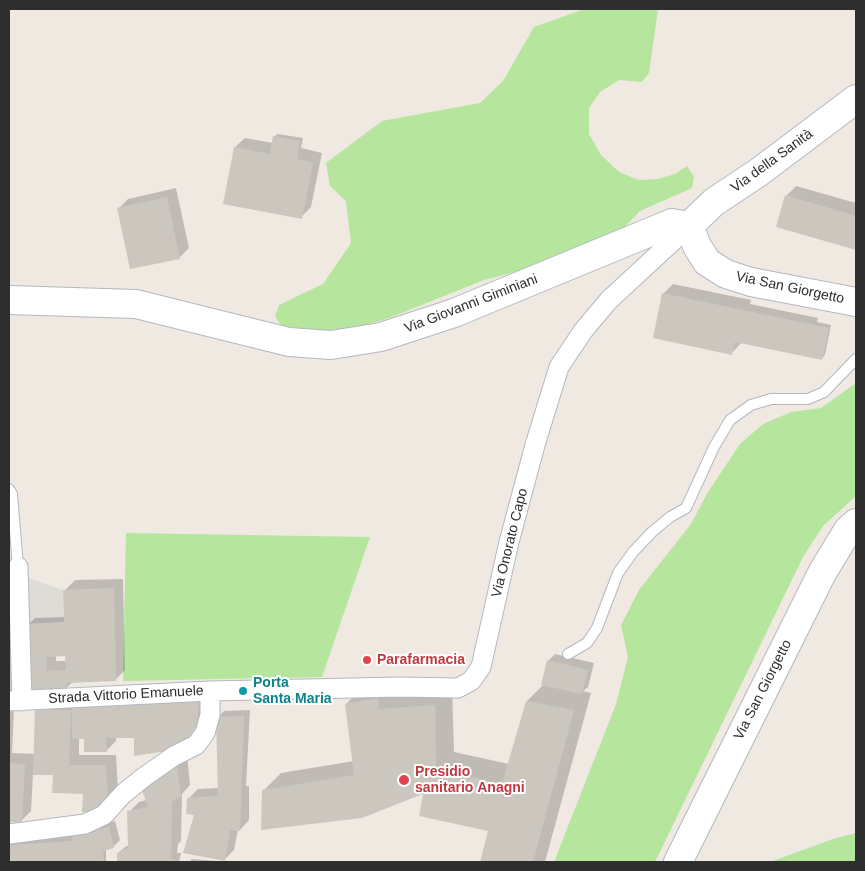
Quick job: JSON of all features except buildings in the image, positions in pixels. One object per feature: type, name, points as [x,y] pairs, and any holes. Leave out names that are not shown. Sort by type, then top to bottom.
[{"type":"street","name":"Via della Sanità","points":[[689,226],[714,202],[759,172],[856,99]]},
{"type":"street","name":"Via Giovanni Giminiani","points":[[9,300],[136,304],[289,342],[331,345],[382,337],[454,313],[672,223],[689,226]]},
{"type":"street","name":"Via San Giorgetto","points":[[689,226],[707,262],[726,274],[751,282],[856,302]]},
{"type":"street","name":"Via Onorato Capo","points":[[242,691],[458,688],[471,681],[481,667],[509,542],[535,445],[559,367],[583,331],[609,300],[689,226]]},
{"type":"street","name":"Via San Giorgetto","points":[[678,862],[822,573],[848,530],[856,523]]},
{"type":"street","points":[[16,701],[18,568]]},
{"type":"street","points":[[9,834],[85,824],[104,815],[123,794],[144,776],[174,756],[196,745],[205,733],[210,715],[210,691]]},
{"type":"street","name":"Strada Vittorio Emanuele","points":[[16,701],[242,691]]},
{"type":"lane","points":[[568,654],[588,643],[598,628],[618,573],[633,552],[670,517],[686,508],[714,447],[730,420],[751,405],[771,398],[808,399],[824,392],[856,359]]},
{"type":"lane","points":[[9,489],[12,494],[18,568]]},
{"type":"green space","points":[[584,9],[658,9],[649,73],[642,82],[619,80],[600,92],[589,108],[589,134],[601,155],[619,172],[639,180],[658,179],[675,174],[687,166],[694,177],[692,188],[640,211],[613,239],[569,258],[484,280],[389,318],[356,328],[301,334],[282,327],[275,316],[279,305],[323,284],[351,243],[346,201],[330,186],[326,163],[382,121],[480,103],[503,81],[534,27]]},
{"type":"green space","points":[[856,383],[856,496],[823,526],[803,557],[655,862],[554,862],[616,704],[628,657],[621,625],[639,590],[691,524],[708,492],[740,444],[763,424],[791,412],[821,408]]},
{"type":"green space","points":[[126,533],[370,537],[322,677],[123,681]]},
{"type":"green space","points":[[856,833],[856,862],[770,862],[833,839]]},
{"type":"shaded area","points":[[26,577],[63,590],[64,622],[27,624]]},
{"type":"place","name":"Parafarmacia","points":[[367,660]]},
{"type":"place","name":"Porta Santa Maria","points":[[243,691]]},
{"type":"place","name":"Presidio sanitario Anagni","points":[[404,780]]}]
